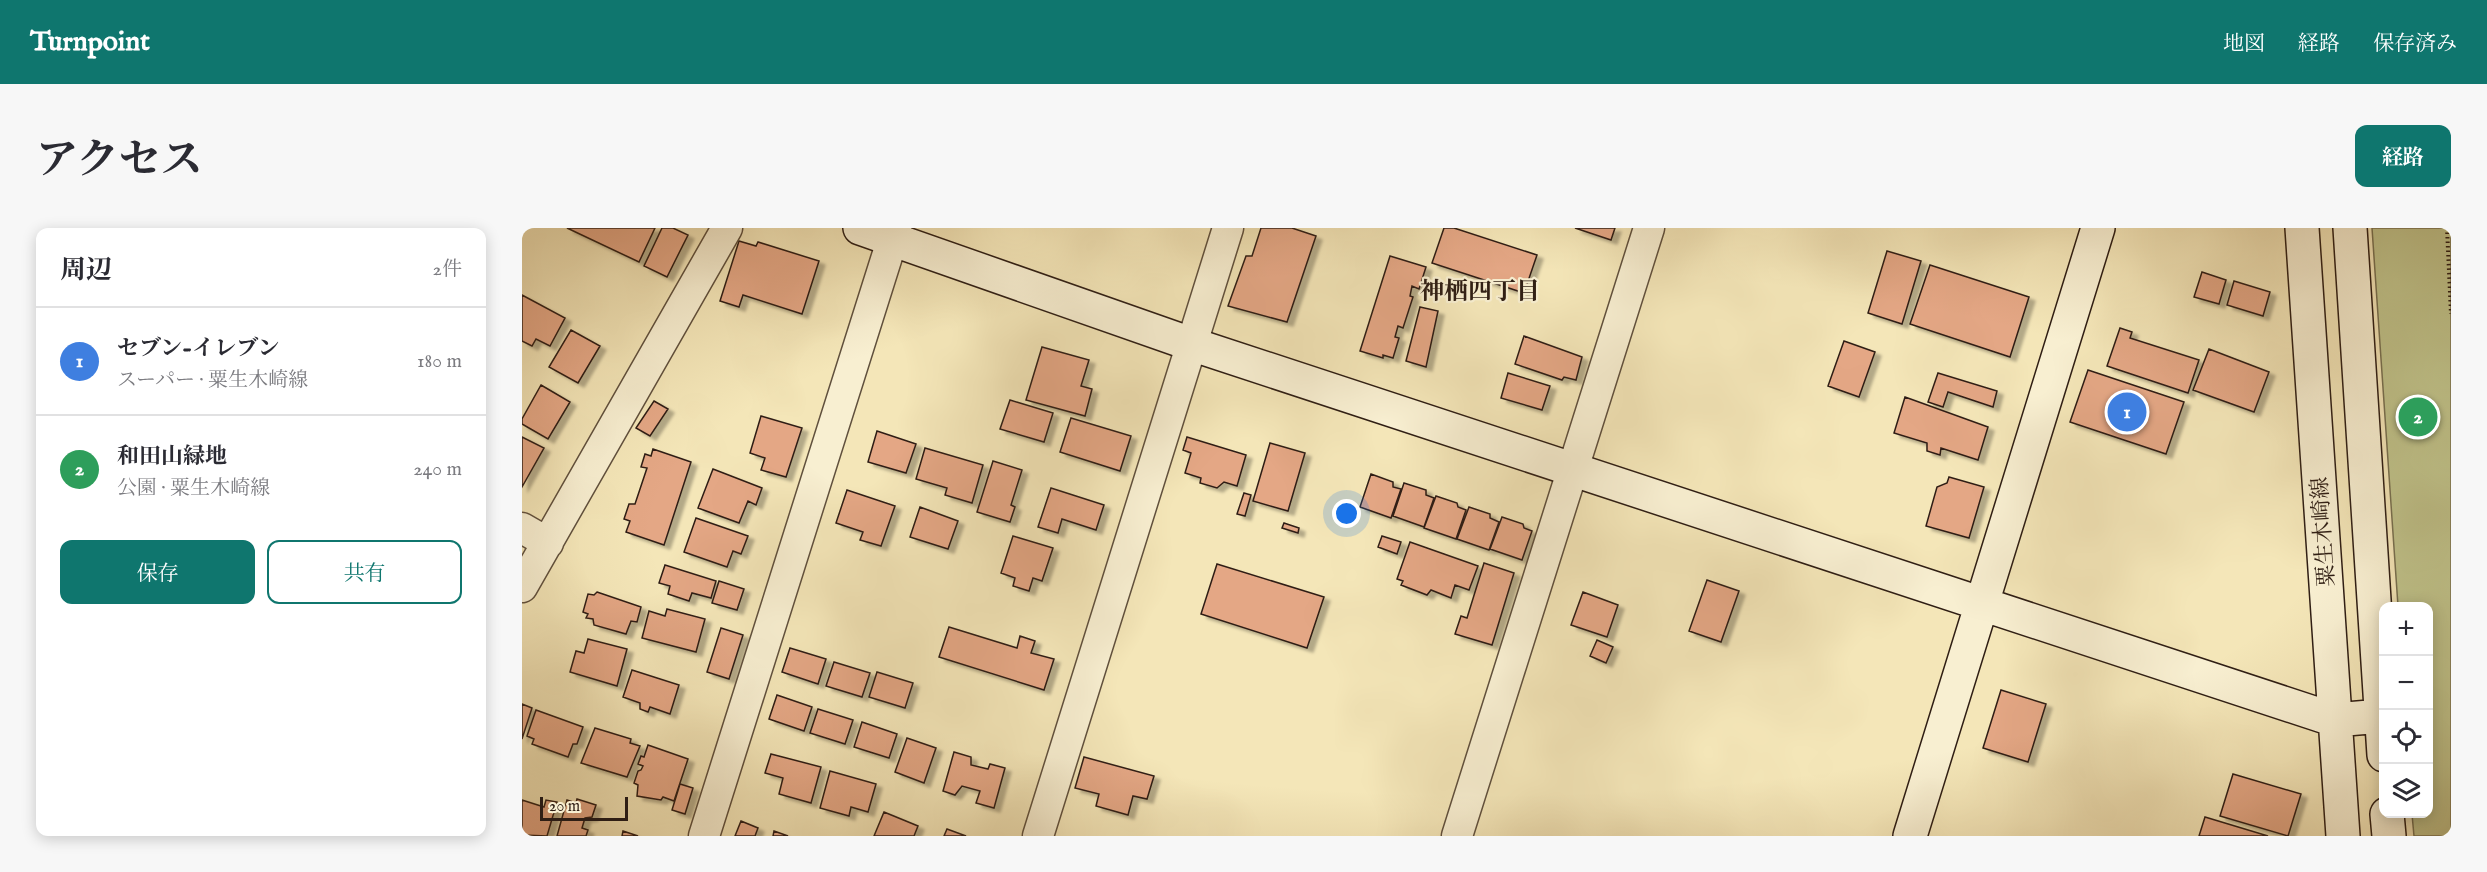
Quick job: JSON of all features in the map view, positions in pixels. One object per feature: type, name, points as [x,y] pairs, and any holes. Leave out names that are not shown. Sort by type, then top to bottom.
[{"type":"street","points":[[522,587],[535,536],[727,228]]},
{"type":"street","points":[[860,228],[895,234],[1191,344],[2335,720],[2379,717]]},
{"type":"street","points":[[1038,836],[1228,228]]},
{"type":"street","points":[[1457,836],[1649,228]]},
{"type":"street","points":[[1910,836],[1984,603],[2098,228]]},
{"type":"street","name":"粟生木崎線","points":[[2302,228],[2343,836]]},
{"type":"street","points":[[2350,228],[2381,710]]},
{"type":"street","points":[[704,836],[895,234]]},
{"type":"street","points":[[2388,818],[2389,836]]},
{"type":"path","points":[[2447,228],[2451,314]]},
{"type":"green space","points":[[2372,228],[2451,228],[2451,836],[2414,836],[2412,818],[2433,818],[2433,602],[2398,602]]},
{"type":"building","points":[[567,228],[655,228],[639,262]]},
{"type":"building","points":[[662,228],[673,228],[688,235],[667,277],[644,266]]},
{"type":"building","points":[[1261,228],[1292,228],[1316,236],[1287,322],[1228,306],[1246,256],[1252,256]]},
{"type":"building","points":[[1444,228],[1454,228],[1537,255],[1524,293],[1432,263]]},
{"type":"building","points":[[1575,228],[1615,228],[1611,240]]},
{"type":"building","points":[[739,241],[756,246],[758,242],[819,261],[802,314],[743,295],[739,307],[720,301]]},
{"type":"building","points":[[1887,251],[1921,261],[1902,324],[1868,313]]},
{"type":"building","points":[[1390,256],[1426,267],[1419,289],[1412,286],[1410,296],[1413,297],[1403,328],[1398,326],[1395,337],[1399,338],[1393,358],[1383,355],[1383,358],[1360,351]]},
{"type":"building","points":[[1930,265],[2029,297],[2010,357],[1910,324]]},
{"type":"building","points":[[2202,272],[2226,280],[2219,304],[2194,297]]},
{"type":"building","points":[[2234,281],[2270,292],[2263,316],[2227,305]]},
{"type":"building","points":[[522,295],[565,318],[550,346],[536,339],[532,346],[522,341]]},
{"type":"building","points":[[1420,307],[1438,311],[1426,367],[1406,361]]},
{"type":"building","points":[[2120,328],[2132,332],[2130,338],[2199,360],[2188,393],[2107,366]]},
{"type":"building","points":[[571,330],[600,346],[578,383],[549,367]]},
{"type":"building","points":[[1524,336],[1582,357],[1576,380],[1564,377],[1562,380],[1515,364]]},
{"type":"building","points":[[1844,341],[1875,352],[1859,397],[1828,386]]},
{"type":"building","points":[[1042,347],[1089,360],[1081,386],[1092,389],[1085,416],[1026,400]]},
{"type":"building","points":[[2209,349],[2269,372],[2254,412],[2193,390]]},
{"type":"building","points":[[2088,370],[2184,402],[2166,454],[2070,422]]},
{"type":"building","points":[[1508,373],[1550,386],[1542,410],[1501,398]]},
{"type":"building","points":[[1938,373],[1997,391],[1993,407],[1948,392],[1943,407],[1928,402]]},
{"type":"building","points":[[541,385],[570,402],[548,439],[522,424],[522,419]]},
{"type":"building","points":[[1905,397],[1988,427],[1978,460],[1941,448],[1940,455],[1927,451],[1927,443],[1894,433]]},
{"type":"building","points":[[1010,400],[1053,413],[1044,442],[1000,429]]},
{"type":"building","points":[[654,401],[668,409],[650,436],[636,428]]},
{"type":"building","points":[[761,416],[802,428],[786,477],[761,470],[765,458],[750,453]]},
{"type":"building","points":[[1071,418],[1131,436],[1120,471],[1060,452]]},
{"type":"building","points":[[877,431],[916,444],[906,473],[868,462]]},
{"type":"building","points":[[522,437],[544,448],[522,487]]},
{"type":"building","points":[[1187,437],[1246,455],[1237,486],[1224,482],[1217,488],[1200,483],[1201,478],[1185,473],[1191,453],[1183,450]]},
{"type":"building","points":[[1270,443],[1305,453],[1288,511],[1253,501]]},
{"type":"building","points":[[925,448],[983,465],[972,503],[945,495],[947,488],[916,479]]},
{"type":"building","points":[[653,449],[691,462],[664,545],[626,532],[630,521],[624,519],[629,504],[635,504],[647,468],[641,467],[645,454],[651,456]]},
{"type":"building","points":[[993,461],[1022,470],[1011,505],[1015,507],[1010,522],[977,512]]},
{"type":"building","points":[[713,469],[762,488],[756,505],[748,501],[739,523],[698,508]]},
{"type":"building","points":[[1371,474],[1393,482],[1393,487],[1401,489],[1391,518],[1360,507]]},
{"type":"building","points":[[1949,477],[1984,487],[1969,538],[1926,526],[1937,487],[1947,483]]},
{"type":"building","points":[[1404,483],[1426,490],[1426,495],[1434,498],[1424,527],[1393,516]]},
{"type":"building","points":[[1051,488],[1104,505],[1096,530],[1062,519],[1058,533],[1038,527]]},
{"type":"building","points":[[847,490],[895,506],[881,546],[860,540],[863,532],[836,523]]},
{"type":"building","points":[[1244,493],[1251,495],[1245,516],[1237,514]]},
{"type":"building","points":[[1436,496],[1457,503],[1458,507],[1466,510],[1456,539],[1424,528]]},
{"type":"building","points":[[920,507],[958,521],[948,549],[910,537]]},
{"type":"building","points":[[1469,507],[1490,514],[1490,518],[1499,522],[1489,550],[1457,539]]},
{"type":"building","points":[[1502,517],[1523,524],[1524,528],[1532,531],[1522,560],[1490,549]]},
{"type":"building","points":[[696,518],[748,536],[741,554],[733,551],[727,567],[684,552]]},
{"type":"building","points":[[1284,523],[1299,528],[1298,533],[1282,528]]},
{"type":"building","points":[[1013,536],[1053,548],[1042,581],[1033,578],[1029,591],[1013,586],[1015,578],[1001,573]]},
{"type":"building","points":[[1382,536],[1401,542],[1397,554],[1378,547]]},
{"type":"building","points":[[1410,542],[1478,566],[1469,590],[1455,585],[1451,598],[1431,590],[1427,595],[1401,585],[1403,581],[1397,579]]},
{"type":"building","points":[[1484,563],[1514,573],[1492,645],[1455,634],[1461,616],[1467,618]]},
{"type":"building","points":[[1217,564],[1324,597],[1307,648],[1201,614]]},
{"type":"building","points":[[665,565],[716,581],[711,598],[692,593],[689,601],[668,594],[670,586],[659,583]]},
{"type":"building","points":[[1707,580],[1739,591],[1721,642],[1689,631]]},
{"type":"building","points":[[719,581],[744,589],[737,610],[712,603]]},
{"type":"building","points":[[597,592],[641,607],[637,622],[631,621],[626,634],[594,625],[593,619],[586,618],[588,614],[583,612],[588,594],[594,595]]},
{"type":"building","points":[[1583,592],[1618,605],[1607,637],[1571,625]]},
{"type":"building","points":[[667,609],[705,619],[696,652],[642,638],[649,611],[665,616]]},
{"type":"building","points":[[949,627],[1017,648],[1020,636],[1035,641],[1031,653],[1054,659],[1044,690],[939,657]]},
{"type":"building","points":[[721,628],[743,635],[729,679],[707,672]]},
{"type":"building","points":[[588,639],[627,649],[617,686],[570,672],[576,651],[584,653]]},
{"type":"building","points":[[1597,640],[1613,647],[1606,663],[1590,656]]},
{"type":"building","points":[[790,648],[826,659],[818,684],[782,672]]},
{"type":"building","points":[[834,662],[870,673],[862,697],[826,686]]},
{"type":"building","points":[[632,670],[679,685],[670,714],[650,707],[648,712],[640,709],[640,703],[623,697]]},
{"type":"building","points":[[877,672],[913,683],[905,708],[869,697]]},
{"type":"building","points":[[2001,690],[2046,704],[2028,762],[1983,748]]},
{"type":"building","points":[[777,695],[812,707],[804,731],[769,719]]},
{"type":"building","points":[[522,704],[532,708],[522,739]]},
{"type":"building","points":[[818,709],[853,720],[845,744],[810,733]]},
{"type":"building","points":[[536,710],[583,727],[577,744],[573,744],[568,757],[532,744],[534,739],[527,736]]},
{"type":"building","points":[[862,722],[897,734],[889,758],[854,747]]},
{"type":"building","points":[[595,728],[631,739],[630,743],[640,746],[627,777],[581,763]]},
{"type":"building","points":[[907,738],[936,748],[924,783],[895,772]]},
{"type":"building","points":[[648,745],[688,759],[674,801],[663,797],[661,800],[637,796],[638,785],[634,783],[638,771],[643,766],[638,764],[641,756],[644,757]]},
{"type":"building","points":[[954,752],[971,757],[971,765],[988,769],[990,764],[1005,768],[994,808],[976,803],[980,791],[962,786],[955,795],[943,791]]},
{"type":"building","points":[[771,754],[821,767],[811,803],[779,794],[783,778],[765,773]]},
{"type":"building","points":[[1084,757],[1154,776],[1147,799],[1133,796],[1128,815],[1096,806],[1099,794],[1075,788]]},
{"type":"building","points":[[830,771],[876,784],[868,812],[851,807],[849,816],[820,808]]},
{"type":"building","points":[[2233,774],[2301,794],[2288,836],[2220,816]]},
{"type":"building","points":[[680,784],[693,788],[685,814],[672,810]]},
{"type":"building","points":[[577,799],[596,805],[592,817],[585,818],[582,828],[588,830],[586,836],[557,836],[567,800],[576,803]]},
{"type":"building","points":[[522,800],[544,807],[546,800],[557,802],[547,836],[522,835]]},
{"type":"building","points":[[884,812],[918,826],[914,836],[874,836]]},
{"type":"building","points":[[2205,817],[2268,836],[2199,836]]},
{"type":"building","points":[[741,821],[758,828],[755,836],[735,836]]},
{"type":"building","points":[[947,829],[966,836],[944,836]]},
{"type":"building","points":[[623,831],[638,836],[622,836]]},
{"type":"building","points":[[774,831],[788,836],[773,836]]},
{"type":"place","name":"セブン-イレブン","points":[[2127,412]]},
{"type":"place","name":"和田山緑地","points":[[2418,417]]},
{"type":"district","name":"神栖四丁目","points":[[1480,291]]}]
